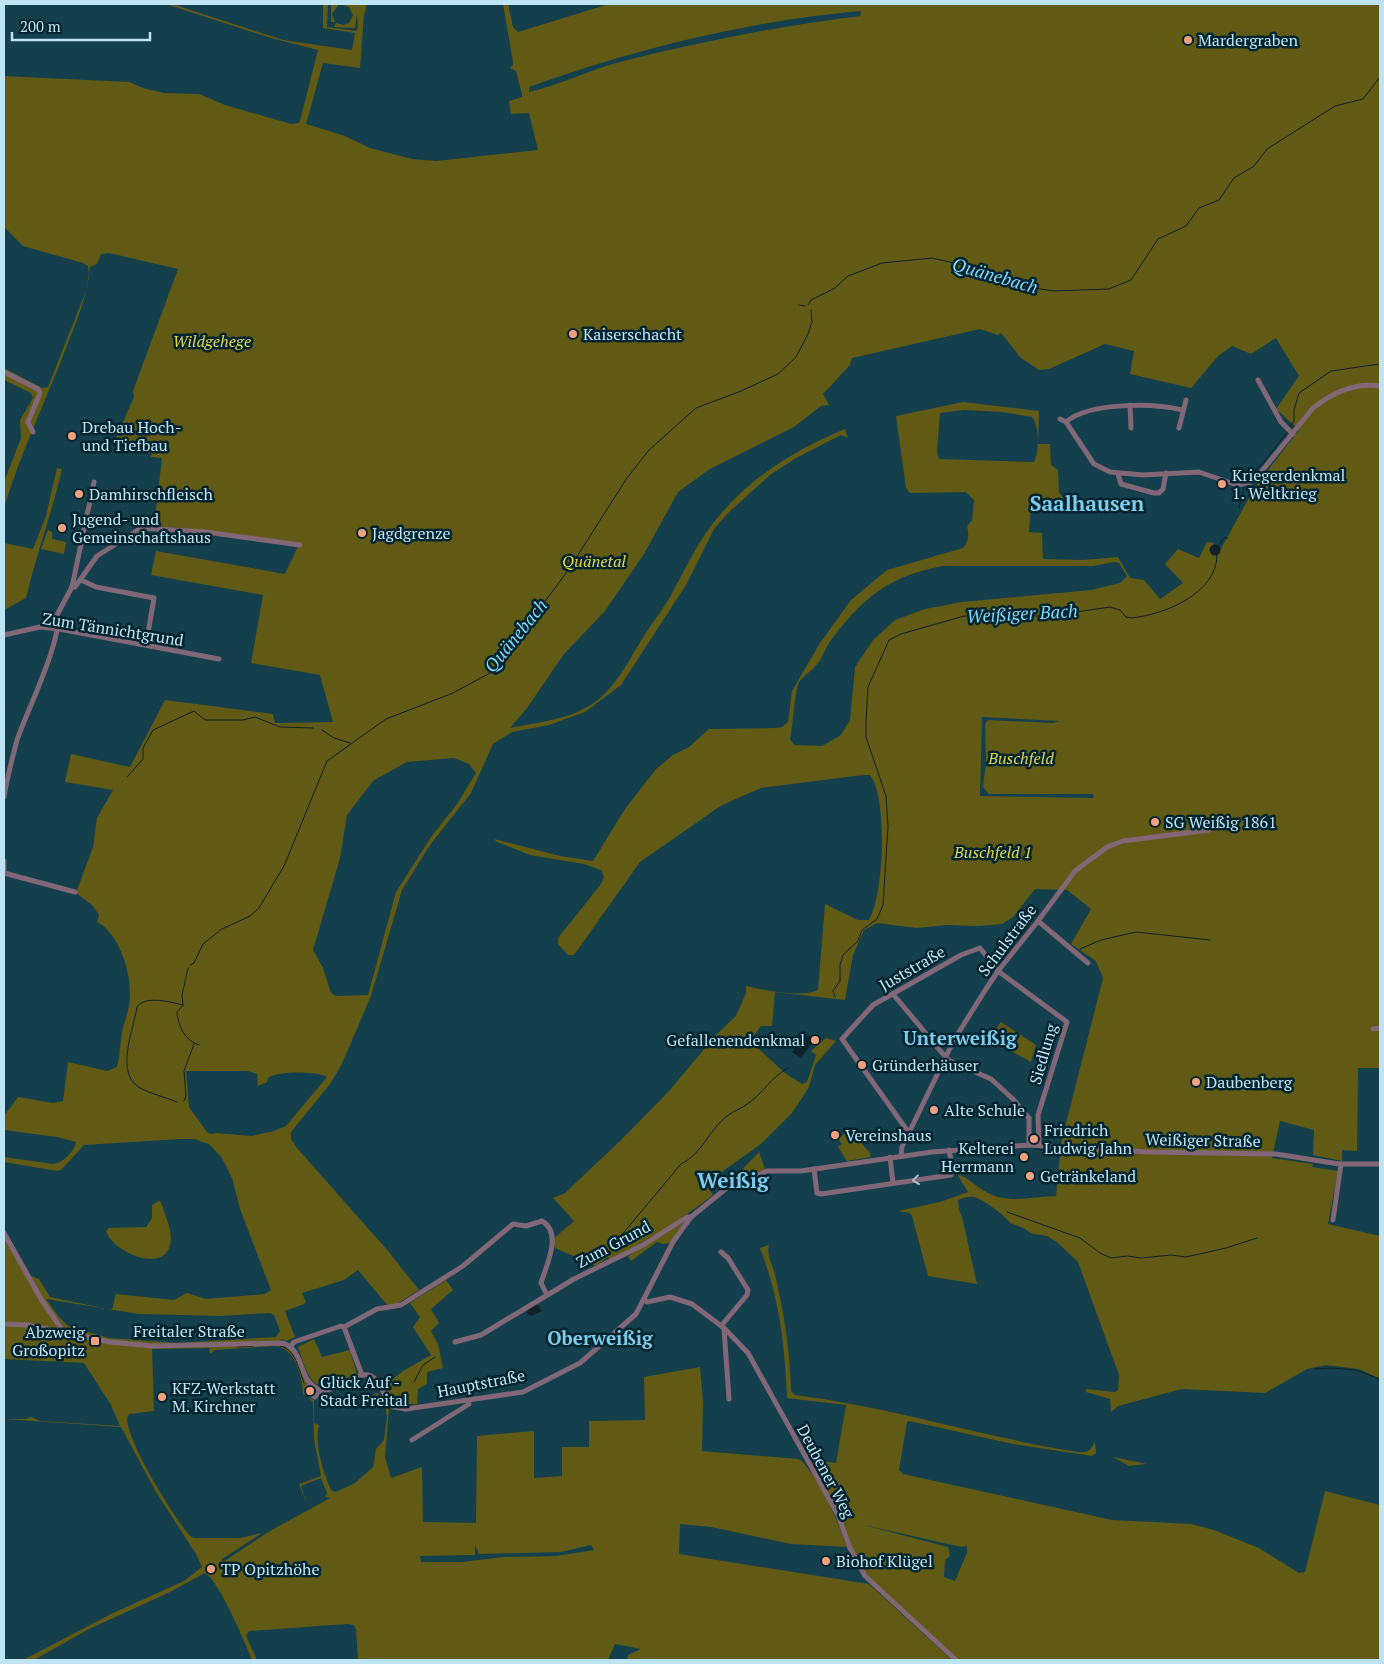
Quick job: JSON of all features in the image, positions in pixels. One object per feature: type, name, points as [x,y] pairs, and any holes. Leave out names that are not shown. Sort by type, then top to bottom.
[{"type":"street","points":[[4,372],[38,389],[40,393],[28,422],[32,432]]},
{"type":"street","points":[[1258,380],[1290,432]]},
{"type":"street","points":[[1060,419],[1066,422],[1094,464],[1102,470],[1118,474],[1199,472],[1228,483],[1242,484],[1258,477],[1281,449],[1290,432],[1313,408],[1336,393],[1355,386],[1380,386]]},
{"type":"street","points":[[1179,428],[1186,400]]},
{"type":"street","points":[[1066,422],[1094,411],[1130,405],[1158,405],[1182,410]]},
{"type":"street","points":[[1130,405],[1131,428]]},
{"type":"street","points":[[1118,474],[1121,484],[1159,493],[1163,489],[1166,473]]},
{"type":"street","points":[[4,797],[6,776],[44,670],[56,629],[57,615],[72,587],[94,482]]},
{"type":"street","points":[[72,587],[75,587],[81,580],[100,553],[141,528],[206,532],[300,545]]},
{"type":"street","points":[[81,580],[96,587],[154,598],[146,645]]},
{"type":"street","points":[[40,627],[57,615]]},
{"type":"street","name":"Zum Tännichtgrund","points":[[4,634],[40,627],[219,659]]},
{"type":"street","name":"Schulstraße","points":[[901,1156],[902,1147],[946,1057],[998,971],[1075,870],[1107,847],[1132,839],[1209,830]]},
{"type":"street","points":[[4,861],[4,873],[75,892]]},
{"type":"street","points":[[1038,921],[1088,963]]},
{"type":"street","name":"Juststraße","points":[[909,1133],[842,1039],[870,1007],[976,948],[982,950],[998,971]]},
{"type":"street","name":"Siedlung","points":[[998,971],[1067,1022],[1037,1118],[1039,1145]]},
{"type":"street","points":[[893,994],[948,1060],[996,1083],[1027,1113],[1029,1118],[1029,1145]]},
{"type":"street","points":[[1373,1029],[1380,1028]]},
{"type":"street","points":[[1029,1118],[1037,1118]]},
{"type":"street","name":"Hauptstraße","points":[[362,1375],[374,1378],[391,1405],[396,1409],[468,1401],[522,1392],[566,1371],[593,1354],[630,1321],[644,1300],[674,1242],[691,1217],[728,1188],[767,1171],[814,1169],[949,1150],[1029,1145],[1063,1146]]},
{"type":"street","name":"Weißiger Straße","points":[[1063,1146],[1148,1152],[1276,1154],[1341,1164],[1380,1164]]},
{"type":"street","points":[[814,1169],[817,1193],[819,1194],[951,1175],[953,1170],[949,1150]]},
{"type":"street","points":[[890,1157],[894,1183]]},
{"type":"street","points":[[1333,1220],[1341,1164]]},
{"type":"street","name":"Zum Grund","points":[[455,1342],[481,1336],[586,1272],[643,1245],[686,1217],[691,1217]]},
{"type":"street","name":"Zum Grund","points":[[344,1327],[377,1309],[401,1305],[463,1266],[513,1224],[526,1226],[542,1221],[549,1229],[552,1239],[551,1254],[541,1283],[546,1295]]},
{"type":"street","points":[[4,1233],[41,1299],[63,1331]]},
{"type":"street","points":[[721,1252],[728,1258],[748,1290],[747,1295],[723,1327],[729,1399]]},
{"type":"street","name":"Deubener Weg","points":[[644,1300],[647,1302],[670,1296],[681,1299],[703,1310],[723,1327],[748,1353],[802,1454],[838,1515],[850,1548],[864,1576],[956,1660]]},
{"type":"street","name":"Freitaler Straße","points":[[4,1324],[63,1331],[110,1342],[152,1346],[276,1342],[291,1346]]},
{"type":"street","points":[[341,1326],[344,1327],[362,1375],[332,1389],[322,1390],[310,1383],[298,1354],[291,1346],[294,1342],[341,1326]]},
{"type":"street","points":[[310,1383],[306,1392],[309,1396],[315,1397],[322,1390]]},
{"type":"street","points":[[412,1440],[469,1404],[468,1401]]},
{"type":"green space","points":[[166,4],[172,4],[283,40],[352,50],[355,33],[323,28],[323,4],[328,4],[327,27],[356,31],[358,28],[357,14],[355,28],[334,27],[336,23],[343,25],[349,23],[353,15],[349,7],[339,4],[367,4],[364,15],[360,68],[323,63],[306,124],[345,136],[370,148],[412,159],[436,161],[538,150],[529,113],[511,114],[509,101],[522,97],[522,94],[516,71],[510,68],[513,62],[503,4],[508,4],[513,27],[518,32],[609,4],[1380,4],[1380,1068],[1358,1068],[1357,1151],[1342,1150],[1342,1161],[1313,1155],[1314,1130],[1280,1121],[1272,1158],[1313,1164],[1312,1167],[1338,1171],[1328,1224],[1380,1236],[1380,1379],[1359,1369],[1326,1365],[1307,1369],[1265,1393],[1182,1389],[1118,1406],[1111,1412],[1110,1399],[1086,1392],[1086,1389],[1115,1392],[1118,1390],[1119,1375],[1078,1262],[1057,1242],[1047,1236],[1033,1234],[1010,1223],[999,1212],[978,1198],[964,1198],[958,1200],[959,1210],[977,1284],[928,1276],[912,1216],[910,1213],[898,1211],[940,1202],[968,1192],[957,1174],[990,1194],[1007,1199],[1056,1196],[1061,1143],[1103,978],[1096,961],[1071,944],[1091,909],[1067,890],[1035,889],[1013,917],[1002,924],[978,926],[947,925],[917,928],[877,923],[864,930],[853,955],[845,1000],[775,992],[772,1026],[761,1026],[750,1041],[785,1073],[802,1084],[807,1082],[816,1055],[811,1051],[826,1038],[836,1041],[815,1065],[809,1087],[792,1113],[761,1144],[706,1183],[713,1195],[676,1222],[637,1245],[610,1260],[608,1257],[596,1266],[555,1248],[553,1239],[574,1221],[553,1198],[565,1193],[669,1091],[715,1036],[736,1016],[746,993],[746,986],[793,993],[818,990],[825,904],[858,920],[869,920],[874,907],[881,869],[882,824],[880,804],[876,787],[870,775],[863,775],[761,788],[722,805],[640,862],[574,955],[568,955],[558,944],[558,938],[601,884],[604,877],[601,870],[584,864],[530,855],[497,842],[494,839],[560,856],[593,861],[625,809],[656,769],[673,755],[689,747],[709,729],[775,728],[782,727],[788,722],[792,691],[820,643],[851,600],[887,570],[965,546],[968,534],[967,526],[972,520],[974,500],[966,492],[910,493],[906,488],[896,416],[963,402],[1039,411],[1038,444],[1050,444],[1051,465],[1058,470],[1059,493],[1073,506],[1031,503],[1029,532],[1042,533],[1043,559],[1083,560],[1118,557],[1130,578],[1144,580],[1160,599],[1183,583],[1165,564],[1178,549],[1199,558],[1207,542],[1214,543],[1211,549],[1218,554],[1255,487],[1299,430],[1276,409],[1299,376],[1276,338],[1251,354],[1232,346],[1218,356],[1191,388],[1130,374],[1134,351],[1105,344],[1049,369],[1039,370],[1021,358],[1001,333],[998,335],[980,329],[852,358],[850,365],[823,394],[829,405],[821,406],[794,427],[710,469],[678,492],[644,554],[605,611],[564,654],[527,708],[510,728],[568,715],[589,706],[599,699],[625,667],[670,597],[692,555],[711,525],[732,501],[777,465],[810,445],[845,429],[848,438],[841,435],[796,458],[770,475],[728,513],[714,529],[686,585],[621,685],[585,712],[549,725],[512,732],[493,744],[471,793],[430,845],[402,890],[371,996],[341,1066],[330,1084],[291,1132],[291,1139],[388,1251],[419,1290],[397,1304],[388,1306],[358,1270],[344,1280],[302,1293],[306,1302],[285,1311],[295,1337],[287,1341],[281,1339],[279,1344],[292,1350],[307,1381],[304,1393],[306,1396],[303,1394],[301,1378],[296,1363],[292,1356],[281,1347],[215,1350],[210,1354],[209,1348],[152,1349],[154,1411],[129,1414],[127,1418],[134,1444],[142,1461],[190,1536],[194,1538],[240,1538],[262,1533],[222,1559],[223,1562],[270,1531],[330,1498],[325,1497],[327,1493],[321,1478],[301,1486],[308,1506],[299,1484],[321,1476],[314,1439],[313,1402],[307,1398],[314,1400],[314,1423],[319,1425],[318,1450],[331,1490],[336,1492],[355,1483],[373,1467],[376,1449],[384,1440],[387,1417],[385,1406],[375,1397],[354,1406],[377,1393],[389,1409],[385,1457],[391,1478],[422,1467],[423,1522],[476,1523],[477,1436],[534,1431],[534,1478],[562,1476],[562,1447],[589,1447],[589,1421],[645,1420],[644,1377],[700,1367],[703,1403],[702,1451],[798,1459],[802,1461],[828,1502],[847,1547],[791,1544],[711,1527],[680,1524],[679,1554],[869,1584],[952,1660],[627,1660],[628,1655],[641,1649],[615,1644],[608,1660],[358,1660],[356,1629],[354,1625],[347,1624],[249,1631],[246,1636],[257,1660],[252,1660],[224,1599],[211,1578],[205,1573],[168,1593],[89,1629],[34,1660],[23,1660],[111,1614],[184,1581],[202,1567],[196,1554],[156,1492],[121,1427],[4,1419],[26,1419],[31,1417],[40,1421],[120,1426],[111,1405],[84,1363],[4,1359],[4,1228],[31,1276],[39,1279],[50,1297],[105,1308],[46,1299],[68,1326],[109,1338],[176,1343],[276,1337],[280,1331],[274,1315],[270,1313],[220,1316],[139,1314],[112,1310],[116,1294],[174,1300],[187,1293],[206,1299],[265,1294],[271,1290],[240,1209],[232,1178],[222,1158],[209,1144],[194,1139],[181,1139],[84,1145],[61,1170],[57,1171],[4,1162],[4,1157],[53,1164],[61,1162],[70,1153],[76,1142],[57,1137],[4,1130],[4,1116],[18,1097],[53,1103],[63,1101],[68,1062],[107,1071],[117,1067],[122,1033],[129,1006],[130,986],[122,954],[112,935],[97,922],[99,915],[92,905],[76,893],[93,847],[97,818],[113,790],[65,782],[71,754],[130,767],[165,700],[273,714],[275,723],[333,722],[320,675],[251,663],[263,595],[151,575],[156,551],[285,574],[299,544],[204,530],[154,526],[162,458],[151,457],[152,449],[113,445],[134,397],[133,391],[178,269],[109,253],[101,254],[97,264],[90,267],[89,279],[86,291],[89,273],[88,266],[23,246],[4,227],[4,76],[129,82],[143,88],[164,93],[199,94],[225,105],[291,124],[299,123],[301,117],[318,50],[271,38]],"holes":[[[861,11],[860,16],[709,41],[608,65],[529,92],[529,87],[610,60],[692,38],[776,22]],[[964,410],[1003,412],[1032,417],[1035,421],[1038,446],[1034,462],[939,459],[937,453],[940,413]],[[1114,562],[1119,563],[1127,576],[1120,583],[1091,590],[962,602],[925,609],[895,620],[873,640],[855,667],[850,720],[841,735],[822,746],[794,745],[790,739],[799,682],[818,663],[841,627],[865,602],[891,583],[924,570],[943,566],[1093,566]],[[982,717],[1059,721],[1053,723],[988,720],[985,724],[986,762],[983,787],[989,794],[1093,794],[1094,798],[980,796]],[[454,758],[469,764],[476,773],[457,804],[431,837],[396,892],[368,995],[336,996],[331,993],[323,968],[313,950],[340,858],[347,815],[374,780],[407,762]],[[186,1071],[248,1071],[257,1074],[258,1086],[267,1082],[268,1078],[280,1074],[306,1073],[327,1077],[286,1126],[274,1131],[251,1136],[211,1134],[207,1132],[189,1107]],[[475,1545],[479,1554],[561,1552],[591,1545],[594,1550],[556,1556],[503,1557],[462,1562],[421,1562],[420,1556],[475,1555]]]},
{"type":"green space","points":[[331,4],[339,4],[332,14],[335,22],[331,22]]},
{"type":"green space","points":[[86,291],[77,320],[25,448],[4,507],[4,482],[21,438],[20,420],[33,398],[31,393],[4,380],[4,368],[42,388],[48,387]]},
{"type":"green space","points":[[57,468],[62,469],[26,598],[4,610],[4,543],[33,549],[46,516]]},
{"type":"green space","points":[[48,530],[52,532],[52,539],[66,542],[64,554],[41,549]]},
{"type":"green space","points":[[1001,1022],[1036,1045],[1031,1062],[989,1039]]},
{"type":"green space","points":[[850,1129],[870,1153],[871,1157],[847,1161],[838,1147],[842,1144],[838,1139]]},
{"type":"green space","points":[[759,1152],[765,1169],[729,1185],[728,1184]]},
{"type":"green space","points":[[159,1201],[167,1219],[171,1237],[171,1243],[164,1255],[156,1259],[136,1256],[125,1251],[110,1238],[106,1231],[109,1228],[146,1227],[152,1218],[152,1205]]},
{"type":"green space","points":[[685,1221],[670,1243],[663,1244],[657,1242],[631,1261],[628,1256]]},
{"type":"green space","points":[[769,1245],[769,1256],[774,1271],[786,1332],[791,1391],[795,1395],[901,1414],[1042,1446],[1078,1452],[1088,1451],[1095,1442],[1096,1453],[1092,1456],[1013,1444],[909,1421],[907,1422],[899,1470],[903,1474],[1112,1520],[1191,1524],[1214,1530],[1259,1548],[1299,1573],[1305,1572],[1325,1491],[1380,1505],[1380,1660],[958,1660],[877,1587],[860,1566],[814,1469],[820,1461],[836,1463],[846,1405],[787,1398],[785,1359],[780,1321],[772,1284],[760,1248]],"holes":[[[860,1524],[961,1547],[967,1546],[967,1553],[955,1581],[944,1577],[945,1560],[950,1556],[948,1547]]]},
{"type":"green space","points":[[446,1280],[453,1290],[431,1309],[439,1323],[431,1331],[438,1344],[443,1368],[427,1372],[427,1384],[418,1389],[417,1404],[398,1404],[383,1387],[403,1371],[431,1355],[413,1327],[420,1317],[410,1303]]},
{"type":"green space","points":[[314,1339],[322,1357],[350,1350],[357,1374],[332,1385],[324,1386],[312,1380],[298,1347]]},
{"type":"green space","points":[[1113,1457],[1147,1464],[1129,1466]]},
{"type":"shaded area","points":[[1213,545],[1217,545],[1220,550],[1219,554],[1213,555],[1210,552],[1210,548]]},
{"type":"shaded area","points":[[805,1034],[815,1039],[801,1058],[792,1052]]},
{"type":"shaded area","points":[[537,1304],[542,1311],[531,1316],[527,1313],[528,1310]]},
{"type":"waterway","name":"Quänebach","points":[[808,305],[811,300],[835,288],[848,276],[882,263],[932,258],[962,265],[1020,286],[1054,291],[1109,289],[1131,280],[1158,239],[1186,226],[1199,208],[1219,200],[1234,178],[1254,166],[1267,149],[1335,106],[1363,99],[1380,77]]},
{"type":"waterway","points":[[799,305],[805,306]]},
{"type":"waterway","name":"Quänebach","points":[[190,965],[194,963],[203,944],[222,929],[250,916],[259,908],[284,866],[327,761],[386,719],[453,693],[490,673],[569,569],[627,478],[649,450],[696,408],[741,391],[778,374],[796,357],[808,334],[812,322],[811,310]]},
{"type":"waterway","name":"Weißiger Bach","points":[[1290,427],[1294,421],[1294,410],[1299,393],[1331,371],[1380,364]]},
{"type":"waterway","name":"Weißiger Bach","points":[[1245,480],[1263,463],[1288,431]]},
{"type":"waterway","name":"Weißiger Bach","points":[[1239,508],[1244,487]]},
{"type":"waterway","name":"Weißiger Bach","points":[[1218,546],[1224,538],[1228,538]]},
{"type":"waterway","name":"Weißiger Bach","points":[[835,997],[833,991],[840,981],[840,965],[843,955],[858,941],[862,930],[877,919],[883,905],[888,827],[886,796],[866,737],[866,722],[868,687],[889,640],[901,634],[964,616],[1048,616],[1110,607],[1120,610],[1126,617],[1144,616],[1172,607],[1198,591],[1208,581],[1215,569],[1217,555]]},
{"type":"waterway","points":[[127,777],[143,759],[143,748],[153,730],[194,711],[205,720],[243,720],[255,717],[280,727],[313,728]]},
{"type":"waterway","points":[[322,730],[334,738],[350,743]]},
{"type":"waterway","points":[[1080,949],[1101,940],[1136,932],[1210,940]]},
{"type":"waterway","name":"Quänebach","points":[[188,968],[182,995],[183,1005],[177,1012],[183,1032],[190,1040],[199,1045]]},
{"type":"waterway","points":[[177,1102],[140,1088],[132,1081],[128,1072],[127,1062],[137,1007],[141,1003],[152,1000],[183,1005]]},
{"type":"waterway","points":[[184,1101],[186,1096],[184,1071],[194,1044]]},
{"type":"waterway","name":"Weißiger Bach","points":[[615,1243],[681,1164],[695,1154],[715,1128],[729,1114],[760,1094],[776,1076],[788,1068]]},
{"type":"waterway","points":[[1034,1149],[1058,1152]]},
{"type":"waterway","points":[[1007,1212],[1080,1238],[1100,1253],[1111,1258],[1171,1255],[1186,1257],[1226,1248],[1257,1238]]},
{"type":"waterway","points":[[237,1347],[253,1346]]},
{"type":"waterway","points":[[280,1346],[290,1351],[304,1383]]},
{"type":"waterway","points":[[414,1382],[423,1365],[435,1357]]},
{"type":"waterway","points":[[1314,1369],[1356,1370],[1380,1379]]},
{"type":"waterway","points":[[808,1466],[811,1472]]},
{"type":"place","name":"Mardergraben","points":[[1188,40]]},
{"type":"place","name":"Kaiserschacht","points":[[573,334]]},
{"type":"place","name":"Drebau Hoch- und Tiefbau","points":[[72,436]]},
{"type":"place","name":"Kriegerdenkmal 1. Weltkrieg","points":[[1222,484]]},
{"type":"place","name":"Damhirschfleisch","points":[[79,494]]},
{"type":"place","name":"Jugend- und Gemeinschaftshaus","points":[[62,528]]},
{"type":"place","name":"Jagdgrenze","points":[[362,533]]},
{"type":"place","name":"SG Weißig 1861","points":[[1155,822]]},
{"type":"place","name":"Gefallenendenkmal","points":[[815,1040]]},
{"type":"place","name":"Gründerhäuser","points":[[862,1065]]},
{"type":"place","name":"Daubenberg","points":[[1196,1082]]},
{"type":"place","name":"Alte Schule","points":[[934,1110]]},
{"type":"place","name":"Vereinshaus","points":[[835,1135]]},
{"type":"place","name":"Friedrich Ludwig Jahn","points":[[1034,1139]]},
{"type":"place","name":"Kelterei Herrmann","points":[[1024,1157]]},
{"type":"place","name":"Getränkeland","points":[[1030,1176]]},
{"type":"place","name":"Abzweig Großopitz","points":[[95,1341]]},
{"type":"place","name":"Glück Auf - Stadt Freital","points":[[310,1391]]},
{"type":"place","name":"KFZ-Werkstatt M. Kirchner","points":[[162,1397]]},
{"type":"place","name":"Biohof Klügel","points":[[826,1561]]},
{"type":"place","name":"TP Opitzhöhe","points":[[211,1569]]},
{"type":"district","name":"Saalhausen","points":[[1087,504]]},
{"type":"district","name":"Unterweißig","points":[[960,1038]]},
{"type":"district","name":"Weißig","points":[[733,1181]]},
{"type":"district","name":"Oberweißig","points":[[600,1338]]},
{"type":"park label","name":"Wildgehege","points":[[212,341]]},
{"type":"park label","name":"Quänetal","points":[[594,561]]},
{"type":"park label","name":"Buschfeld","points":[[1021,758]]},
{"type":"park label","name":"Buschfeld 1","points":[[993,852]]}]
